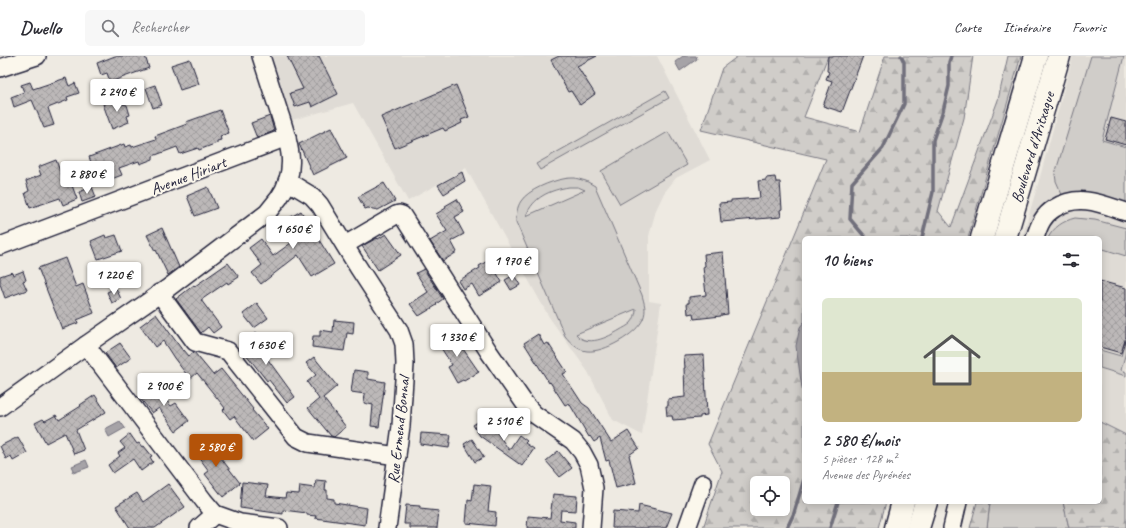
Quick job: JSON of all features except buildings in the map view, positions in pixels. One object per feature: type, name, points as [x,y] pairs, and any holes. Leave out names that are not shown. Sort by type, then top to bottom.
[{"type":"main road","name":"Boulevard d'Aritxague","points":[[983,236],[1036,56]]},
{"type":"main road","name":"Boulevard d'Aritxague","points":[[1006,236],[1059,56]]},
{"type":"main road","points":[[896,528],[902,504]]},
{"type":"main road","points":[[918,528],[925,504]]},
{"type":"street","points":[[0,68],[37,56]]},
{"type":"street","points":[[0,407],[159,293],[267,213],[278,199],[287,181],[290,168],[290,154],[287,137],[260,56]]},
{"type":"street","name":"Avenue Hiriart","points":[[0,246],[287,137]]},
{"type":"street","name":"Rue Ermend Bonnal","points":[[287,181],[312,196],[320,205],[399,330],[404,344],[405,364],[400,426],[387,528]]},
{"type":"street","points":[[1036,236],[1042,220],[1050,211],[1061,204],[1070,201],[1088,201],[1126,212]]},
{"type":"street","points":[[345,245],[396,215],[402,215],[525,404],[534,414],[573,441],[582,452],[589,465],[594,488],[591,528]]},
{"type":"street","points":[[159,293],[195,342],[228,351],[296,437],[308,443],[397,456]]},
{"type":"street","points":[[86,345],[215,514],[240,523],[279,528]]},
{"type":"street","points":[[687,528],[703,483]]},
{"type":"street","points":[[952,528],[958,504]]},
{"type":"street","points":[[199,528],[215,514]]},
{"type":"shaded area","points":[[272,56],[657,56],[710,160],[676,178],[664,193],[656,210],[649,236],[649,301],[661,303],[642,435],[613,420],[588,372],[549,317],[466,168],[408,201],[353,103],[292,120]]},
{"type":"shaded area","points":[[683,56],[696,56],[697,59],[680,71],[675,62]]},
{"type":"shaded area","points":[[1073,56],[1126,56],[1126,435],[1102,423],[1102,236],[1023,236]]},
{"type":"shaded area","points":[[802,324],[802,388],[796,346],[800,327]]},
{"type":"shaded area","points":[[120,421],[125,428],[109,437],[105,429]]},
{"type":"shaded area","points":[[86,460],[89,467],[73,473],[72,471],[74,470],[72,466]]},
{"type":"green space","points":[[738,56],[828,56],[804,117],[860,132],[885,56],[973,56],[964,118],[938,211],[951,227],[998,100],[1008,56],[1021,56],[969,236],[802,236],[802,504],[885,504],[879,528],[703,528],[722,471],[708,444],[826,159],[701,130],[722,68]]},
{"type":"green space","points":[[1091,56],[1124,56],[1102,140],[1126,147],[1126,203],[1063,197],[1056,181],[1055,174]]},
{"type":"green space","points":[[665,91],[669,98],[540,170],[536,164]]},
{"type":"green space","points":[[668,132],[687,165],[620,204],[601,171]]},
{"type":"green space","points":[[575,178],[586,181],[595,186],[642,295],[645,307],[643,319],[634,331],[611,346],[594,351],[587,351],[577,348],[565,336],[516,222],[517,211],[520,203],[529,193],[552,182]],"holes":[[[569,187],[578,187],[585,190],[526,216],[529,209],[538,199],[549,192]],[[636,309],[635,316],[631,323],[604,338],[592,341],[581,338],[576,334]]]},
{"type":"green space","points":[[1075,218],[1095,220],[1126,228],[1126,256],[1102,249],[1102,236],[1049,236],[1059,225]]},
{"type":"green space","points":[[1126,338],[1126,352],[1121,370],[1126,372],[1126,376],[1102,369],[1102,351],[1121,356]]},
{"type":"green space","points":[[1102,423],[1126,435],[1126,528],[1069,528],[1063,504],[1102,504]]},
{"type":"green space","points":[[976,504],[990,504],[987,528],[970,528]]},
{"type":"green space","points":[[990,504],[1063,504],[1069,528],[987,528]]},
{"type":"waterway","points":[[864,236],[850,219],[852,183],[883,148],[904,104],[904,62],[901,56]]},
{"type":"waterway","points":[[922,236],[933,192],[933,140],[943,111],[949,86],[949,62],[951,56]]},
{"type":"waterway","points":[[787,528],[794,513],[802,486]]},
{"type":"waterway","points":[[830,528],[837,504]]}]
